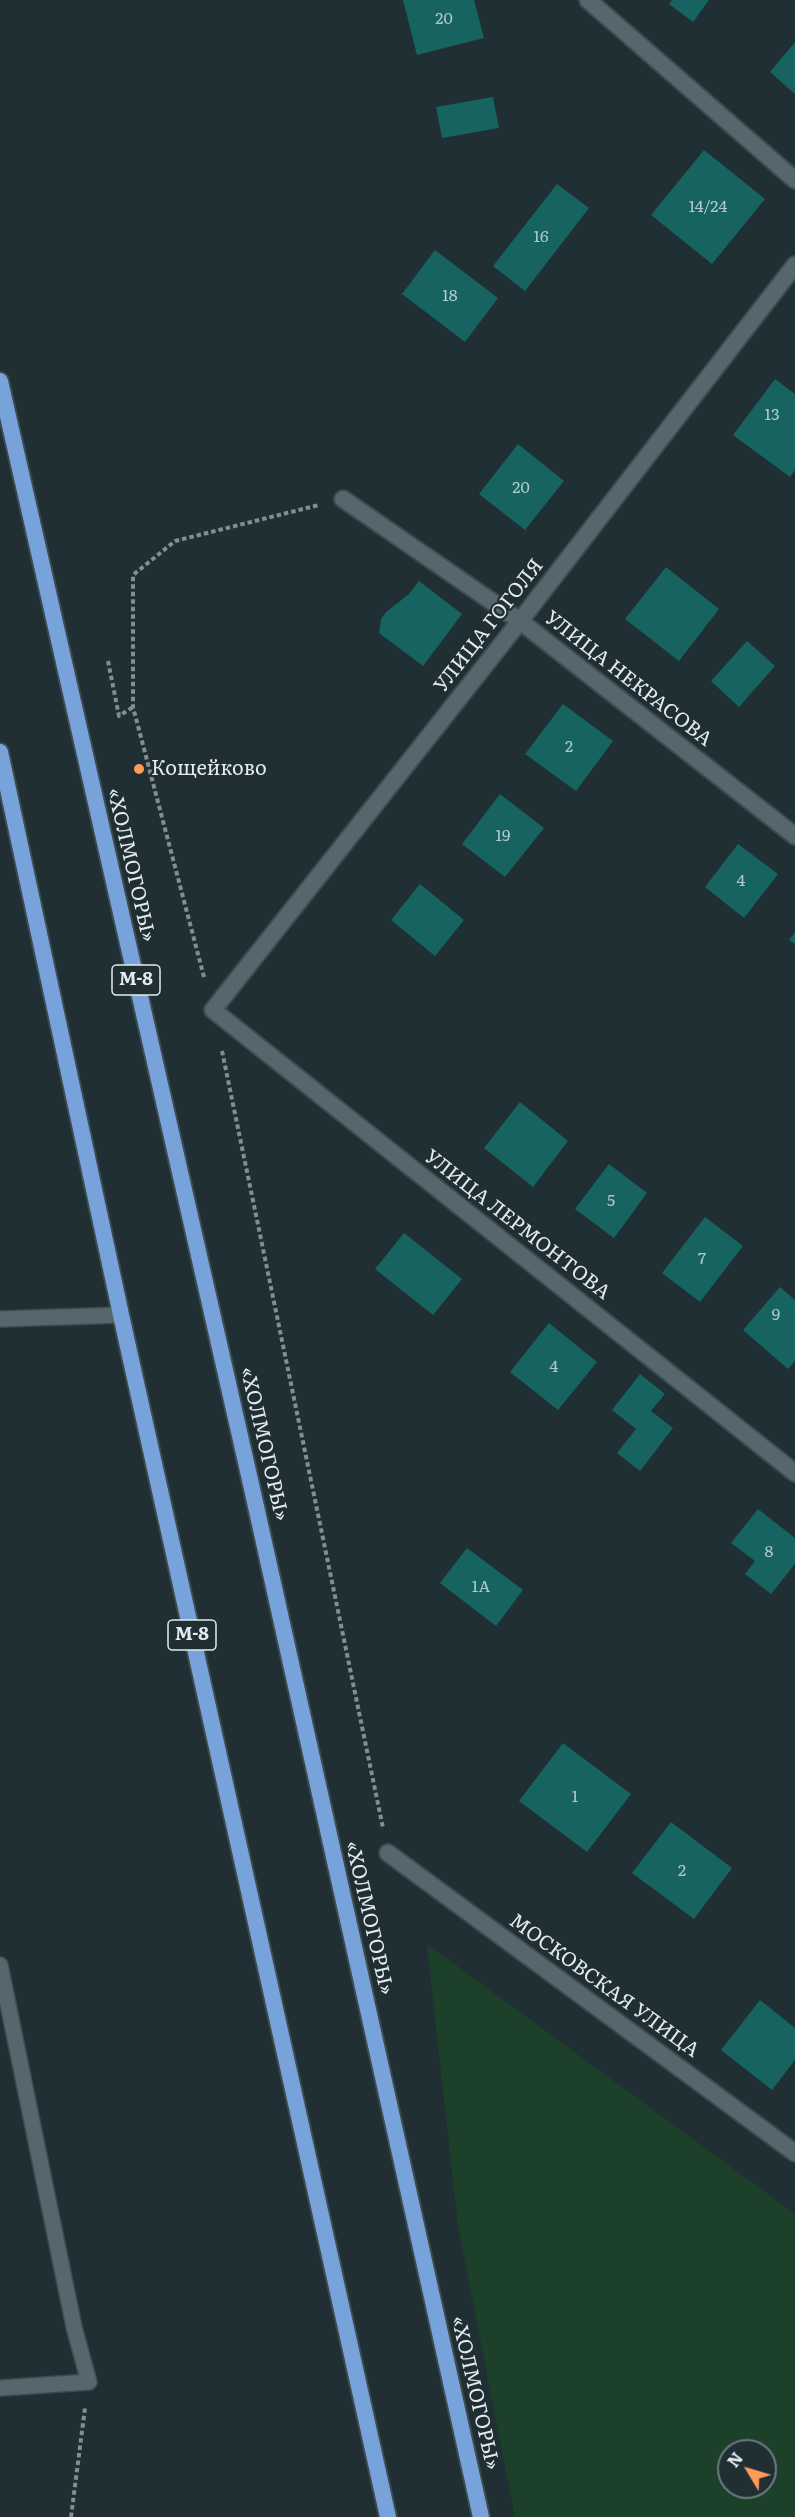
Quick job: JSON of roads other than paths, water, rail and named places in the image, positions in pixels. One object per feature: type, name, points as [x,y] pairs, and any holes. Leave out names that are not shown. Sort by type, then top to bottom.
[{"type":"highway","name":"«ХОЛМОГОРЫ»","points":[[0,381],[251,1481],[481,2517]]},
{"type":"highway","name":"М-8","points":[[0,752],[121,1315],[388,2517]]},
{"type":"street","points":[[588,0],[795,180]]},
{"type":"street","name":"УЛИЦА ГОГОЛЯ","points":[[213,1010],[520,621],[795,264]]},
{"type":"street","name":"УЛИЦА НЕКРАСОВА","points":[[343,499],[520,621],[795,836]]},
{"type":"street","name":"УЛИЦА ЛЕРМОНТОВА","points":[[213,1010],[795,1473]]},
{"type":"street","name":"МОСКОВСКАЯ УЛИЦА","points":[[388,1852],[795,2153]]},
{"type":"lane","points":[[0,1319],[121,1315]]},
{"type":"lane","points":[[0,1965],[74,2326],[89,2382],[0,2388]]},
{"type":"place","name":"Кощейково","points":[[139,769]]}]
